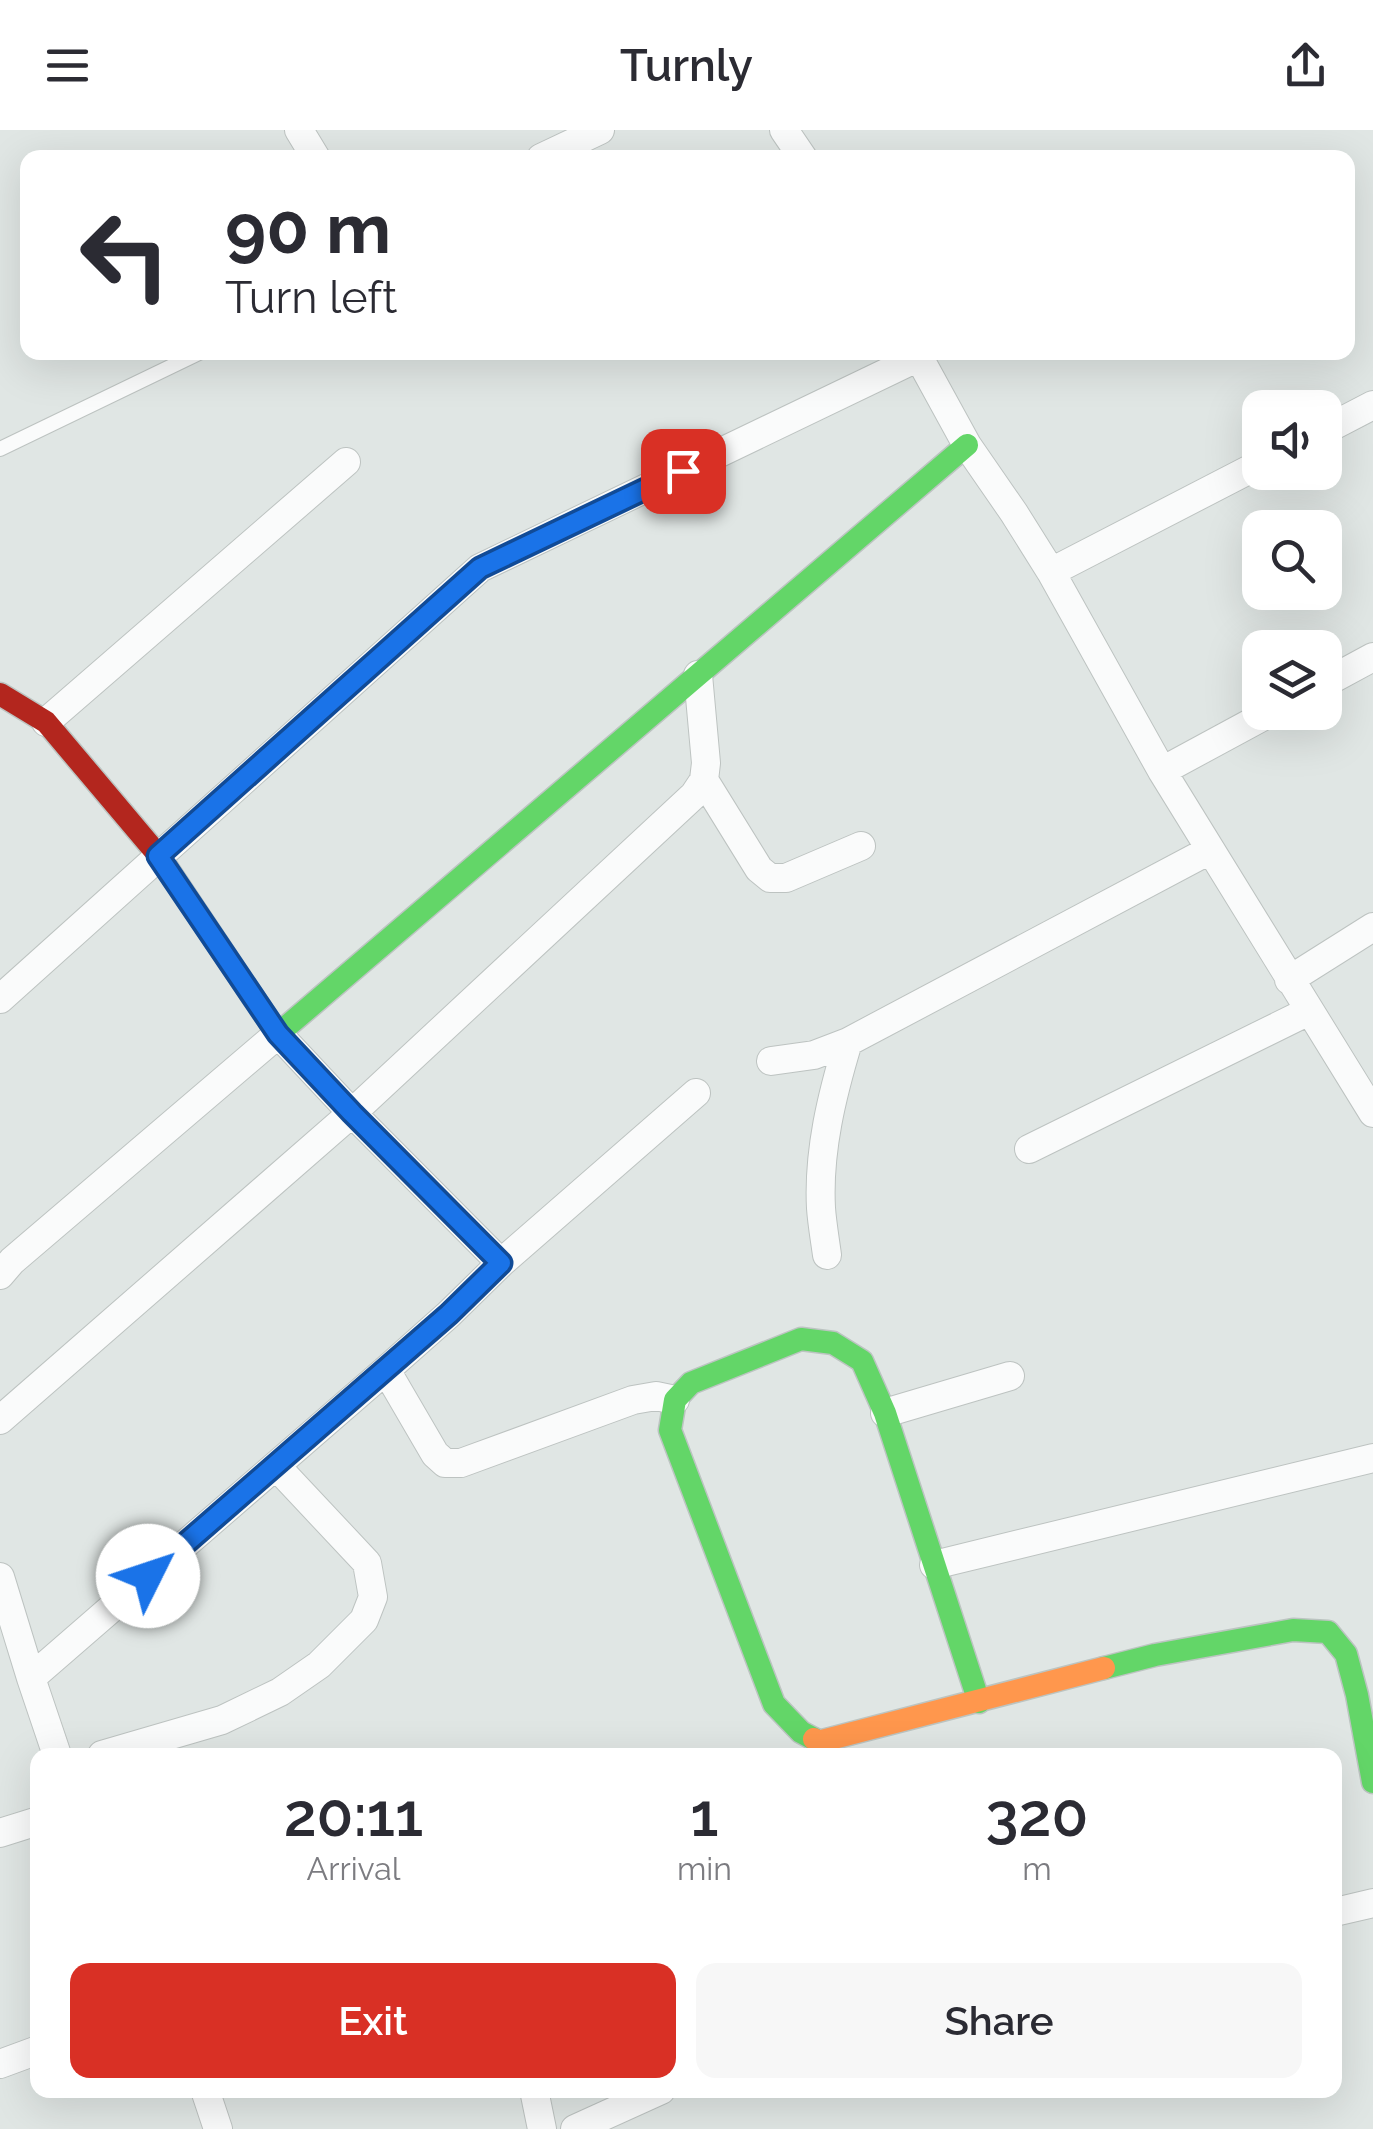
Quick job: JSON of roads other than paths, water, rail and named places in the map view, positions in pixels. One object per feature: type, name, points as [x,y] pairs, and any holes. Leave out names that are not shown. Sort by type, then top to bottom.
[{"type":"street","points":[[558,150],[600,130]]},
{"type":"street","points":[[0,999],[480,568],[908,360]]},
{"type":"street","points":[[921,360],[967,445],[1051,572],[1162,771],[1373,1113]]},
{"type":"street","points":[[1342,422],[1373,406]]},
{"type":"street","points":[[4,1261],[278,1034],[967,445]]},
{"type":"street","points":[[46,722],[346,462]]},
{"type":"street","points":[[1051,572],[1242,473]]},
{"type":"street","points":[[1342,674],[1373,657]]},
{"type":"street","points":[[0,1420],[352,1113],[694,795],[704,780],[706,764],[698,674]]},
{"type":"street","points":[[0,694],[46,722],[158,856],[278,1034],[501,1263]]},
{"type":"street","points":[[1162,771],[1242,728]]},
{"type":"street","points":[[704,780],[758,870],[770,878],[786,878],[862,846]]},
{"type":"street","points":[[771,1061],[814,1055],[848,1042],[1210,850]]},
{"type":"street","points":[[1289,980],[1373,928]]},
{"type":"street","points":[[1029,1149],[1309,1011]]},
{"type":"street","points":[[828,1256],[821,1208],[822,1159],[831,1097],[848,1042]]},
{"type":"street","points":[[31,1678],[386,1370],[501,1263],[696,1093]]},
{"type":"street","points":[[978,1702],[886,1414],[862,1360],[833,1342],[801,1338],[691,1383],[675,1400],[670,1430],[774,1704],[818,1742],[978,1702],[1155,1655],[1293,1630],[1328,1632],[1346,1654],[1373,1782]]},
{"type":"street","points":[[386,1370],[435,1454],[446,1463],[461,1463],[632,1400],[656,1396],[675,1400]]},
{"type":"street","points":[[886,1414],[1010,1376]]},
{"type":"street","points":[[934,1565],[1373,1458]]},
{"type":"street","points":[[126,1748],[222,1720],[280,1692],[320,1665],[364,1620],[373,1597],[367,1563],[276,1466]]},
{"type":"street","points":[[0,1577],[4,1609],[55,1748]]},
{"type":"street","points":[[0,1832],[30,1823]]},
{"type":"street","points":[[1342,1910],[1373,1903]]},
{"type":"street","points":[[0,2064],[30,2053]]},
{"type":"street","points":[[208,2098],[218,2129]]},
{"type":"street","points":[[536,2098],[542,2129]]},
{"type":"street","points":[[575,2129],[643,2098]]},
{"type":"lane","points":[[0,449],[184,360]]}]
